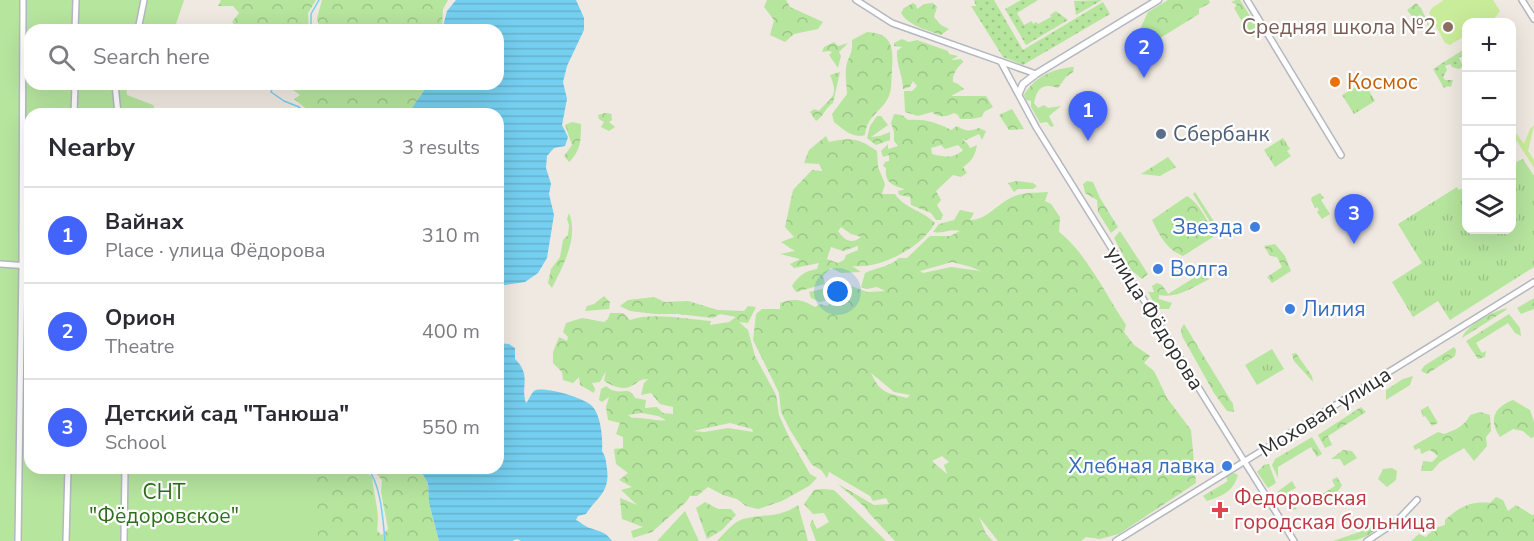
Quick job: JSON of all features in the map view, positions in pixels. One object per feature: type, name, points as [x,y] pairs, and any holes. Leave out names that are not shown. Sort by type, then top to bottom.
[{"type":"street","points":[[18,541],[22,266],[22,0]]},
{"type":"street","points":[[75,24],[76,0]]},
{"type":"street","points":[[139,24],[144,0]]},
{"type":"street","points":[[856,0],[892,23],[1036,74]]},
{"type":"street","points":[[1019,93],[1023,84],[1036,74],[1158,0]]},
{"type":"street","points":[[1247,0],[1341,155]]},
{"type":"street","points":[[1522,0],[1534,19]]},
{"type":"street","name":"улица Фёдорова","points":[[1001,62],[1036,128],[1294,541]]},
{"type":"street","points":[[74,108],[75,90]]},
{"type":"street","points":[[116,90],[117,108]]},
{"type":"street","points":[[0,264],[22,266]]},
{"type":"street","name":"Моховая улица","points":[[1116,541],[1534,282]]},
{"type":"street","points":[[66,541],[68,474]]},
{"type":"street","points":[[124,541],[125,474]]},
{"type":"street","points":[[1367,541],[1396,522],[1417,500]]},
{"type":"green space","name":"СНТ \"Фёдоровское\"","points":[[0,0],[184,0],[176,24],[24,24],[24,90],[127,90],[127,95],[153,105],[154,108],[24,108],[24,474],[316,474],[318,541],[0,541]]},
{"type":"green space","points":[[221,0],[316,0],[308,13],[309,24],[234,24],[232,22],[239,13],[233,6],[218,6]]},
{"type":"green space","points":[[322,0],[448,0],[443,9],[442,24],[318,24],[317,18]]},
{"type":"green space","points":[[767,0],[786,0],[790,7],[823,22],[818,29],[794,34],[785,42],[770,35],[774,20],[764,7]]},
{"type":"green space","points":[[974,0],[994,0],[1023,50],[1103,2],[1110,14],[1023,65],[1003,57],[971,6],[976,6]]},
{"type":"green space","points":[[1021,0],[1038,0],[1017,13],[1024,25],[1032,21],[1033,24],[1036,22],[1038,24],[1051,17],[1050,15],[1056,11],[1068,20],[1026,45],[1005,9]]},
{"type":"green space","points":[[1102,0],[1076,15],[1074,1]]},
{"type":"green space","points":[[1168,0],[1209,0],[1210,3],[1199,9],[1199,14],[1157,40],[1149,48],[1139,31],[1148,12]]},
{"type":"green space","points":[[1240,0],[1260,32],[1252,37],[1250,33],[1244,33],[1247,30],[1234,8],[1237,5],[1231,2]]},
{"type":"green space","name":"Средняя школа №2","points":[[1444,0],[1493,0],[1500,11],[1494,18],[1462,18],[1462,38],[1450,45],[1445,43],[1429,13],[1432,8]]},
{"type":"green space","points":[[913,3],[917,9],[924,4],[933,3],[937,7],[934,17],[941,25],[949,29],[941,35],[909,21],[901,13],[904,8]]},
{"type":"green space","points":[[1416,3],[1421,8],[1432,31],[1420,15],[1414,19],[1407,10]]},
{"type":"green space","points":[[867,32],[883,36],[890,44],[892,50],[891,87],[889,96],[872,118],[865,135],[856,136],[834,122],[832,114],[847,94],[846,69],[852,50],[852,40]]},
{"type":"green space","points":[[902,39],[909,42],[917,40],[958,56],[951,60],[961,59],[963,62],[955,71],[953,82],[964,89],[951,96],[986,96],[993,107],[984,112],[982,117],[971,119],[960,119],[954,113],[943,116],[932,112],[918,116],[905,112],[904,91],[912,91],[917,86],[913,81],[910,87],[903,89],[897,56],[897,51],[902,47],[894,46],[894,43]]},
{"type":"green space","points":[[834,42],[838,46],[848,43],[839,52],[841,56],[838,68],[829,55],[832,52],[822,52],[824,47]]},
{"type":"green space","points":[[1462,51],[1462,56],[1459,58],[1462,67],[1459,69],[1450,64],[1445,66],[1447,70],[1443,77],[1445,80],[1453,80],[1451,87],[1444,88],[1433,69]]},
{"type":"green space","points":[[1074,67],[1073,72],[1058,88],[1045,86],[1037,93],[1034,103],[1038,108],[1044,105],[1048,108],[1061,106],[1049,116],[1054,126],[1051,127],[1047,122],[1040,123],[1031,107],[1031,101],[1026,100],[1024,95],[1039,78],[1059,69]]},
{"type":"green space","points":[[840,72],[833,103],[816,121],[810,112],[814,109],[819,111],[831,99],[834,88],[830,75]]},
{"type":"green space","points":[[1364,82],[1375,101],[1354,114],[1342,95]]},
{"type":"green space","points":[[293,90],[424,90],[412,108],[305,108],[294,99],[300,95]]},
{"type":"green space","points":[[1012,109],[1024,129],[1009,130],[999,115]]},
{"type":"green space","points":[[611,114],[612,120],[609,122],[615,127],[609,131],[601,127],[604,122],[599,119],[598,115]]},
{"type":"green space","points":[[894,114],[902,115],[908,120],[935,123],[951,130],[957,126],[967,130],[979,128],[986,131],[982,140],[979,134],[966,140],[962,139],[970,148],[977,145],[976,149],[973,158],[963,167],[967,173],[961,177],[953,175],[936,191],[941,200],[937,205],[943,215],[941,220],[936,220],[931,213],[911,205],[910,197],[899,195],[898,191],[905,189],[893,185],[886,177],[886,168],[883,166],[889,161],[889,155],[883,157],[881,151],[888,144],[888,149],[898,146],[894,141],[891,123]],"holes":[[[941,145],[945,149],[958,145],[963,150],[956,155],[944,156],[932,154],[931,148]]]},
{"type":"green space","points":[[877,116],[881,116],[888,125],[871,137],[890,132],[890,140],[876,145],[867,138],[870,126]]},
{"type":"green space","points":[[572,122],[581,124],[581,135],[578,149],[569,162],[564,156],[572,145],[565,125]]},
{"type":"green space","points":[[1534,125],[1528,151],[1534,160],[1534,168],[1516,140],[1516,133],[1524,144]]},
{"type":"green space","points":[[826,136],[829,142],[844,139],[860,141],[877,151],[878,167],[885,184],[882,194],[895,194],[904,203],[935,223],[920,241],[899,255],[875,264],[852,266],[861,272],[841,273],[831,268],[823,276],[825,284],[796,292],[792,286],[794,282],[805,273],[817,269],[819,263],[794,268],[790,264],[800,259],[780,254],[795,251],[781,242],[794,237],[785,227],[793,190],[812,170],[823,171],[819,164],[804,163],[809,150]],"holes":[[[841,227],[851,234],[861,237],[854,241],[846,239],[838,231]],[[858,246],[858,250],[846,255],[844,260],[838,263],[827,259],[831,247],[843,251]]]},
{"type":"green space","points":[[1283,138],[1290,149],[1287,151],[1291,156],[1275,167],[1264,150]]},
{"type":"green space","points":[[1168,157],[1176,167],[1160,176],[1141,174]]},
{"type":"green space","points":[[1523,159],[1534,176],[1534,267],[1450,320],[1438,301],[1413,317],[1392,282],[1422,263],[1398,224],[1457,187],[1459,190],[1462,188],[1462,234],[1516,234],[1516,162]]},
{"type":"green space","points":[[1016,181],[1033,183],[1037,186],[1033,189],[1018,189],[1014,192],[1008,183]]},
{"type":"green space","points":[[1087,181],[1093,182],[1118,227],[1111,233],[1098,212],[1097,200],[1085,193],[1083,184]]},
{"type":"green space","points":[[1048,192],[1045,201],[1051,204],[1060,217],[1059,232],[1077,250],[1095,275],[1126,325],[1124,332],[1134,345],[1150,356],[1144,363],[1154,371],[1167,398],[1191,430],[1196,483],[1119,534],[1100,539],[1086,537],[1081,541],[998,541],[979,517],[986,534],[993,541],[895,541],[863,506],[838,484],[874,505],[889,504],[886,498],[873,501],[870,496],[829,472],[827,478],[821,470],[812,465],[790,430],[781,412],[779,393],[753,340],[756,314],[762,309],[780,309],[780,303],[790,300],[806,302],[815,307],[820,304],[827,306],[833,300],[838,285],[849,285],[867,292],[885,291],[877,287],[867,289],[861,287],[865,273],[899,258],[907,258],[930,236],[950,236],[960,231],[933,232],[939,224],[954,220],[960,210],[974,213],[970,220],[976,219],[1015,196]],"holes":[[[952,262],[981,271],[951,267],[923,273],[920,271]],[[871,373],[894,392],[910,395],[907,398],[889,393],[878,385]],[[942,456],[949,462],[944,465],[947,474],[932,461]]]},
{"type":"green space","points":[[1195,192],[1220,231],[1217,233],[1193,194]]},
{"type":"green space","points":[[1320,193],[1324,198],[1321,200],[1330,214],[1322,219],[1317,212],[1319,210],[1315,208],[1311,200]]},
{"type":"green space","points":[[1187,196],[1203,214],[1213,237],[1183,256],[1168,246],[1152,220]]},
{"type":"green space","points":[[569,213],[572,222],[571,241],[565,261],[552,288],[548,283],[551,269],[560,257],[563,240],[568,235]]},
{"type":"green space","points":[[1120,231],[1148,274],[1142,279],[1131,270],[1114,238]]},
{"type":"green space","points":[[1275,244],[1285,256],[1291,271],[1272,283],[1267,277],[1282,267],[1277,257],[1270,256],[1264,246]]},
{"type":"green space","points":[[1213,266],[1209,279],[1185,292],[1165,296],[1159,295],[1159,299],[1172,303],[1169,309],[1157,309],[1148,292],[1154,292],[1152,286],[1157,283],[1162,285],[1168,294]]},
{"type":"green space","points":[[829,287],[828,300],[820,302],[811,298],[809,292]]},
{"type":"green space","points":[[604,296],[610,302],[609,309],[585,311],[587,306],[594,304]]},
{"type":"green space","points":[[654,297],[665,302],[688,301],[718,310],[744,311],[748,306],[756,307],[748,323],[739,322],[748,330],[755,356],[776,395],[779,415],[788,435],[810,474],[817,478],[809,486],[782,501],[758,509],[746,506],[737,499],[708,487],[697,496],[690,496],[652,532],[633,538],[631,531],[643,527],[622,519],[620,498],[637,505],[621,490],[632,487],[619,480],[628,473],[616,464],[614,449],[623,448],[623,437],[616,434],[620,423],[608,420],[606,407],[609,397],[602,402],[599,400],[601,389],[606,386],[614,391],[629,391],[635,398],[646,400],[645,408],[657,407],[663,413],[673,414],[673,407],[660,404],[651,393],[641,395],[644,383],[648,379],[626,388],[619,387],[604,381],[606,371],[600,382],[592,383],[594,393],[580,385],[579,377],[573,383],[563,380],[562,372],[553,363],[553,352],[559,337],[567,341],[568,337],[563,332],[566,323],[582,318],[604,322],[610,313],[623,313],[630,320],[649,316],[670,317],[711,321],[710,325],[729,322],[736,317],[720,314],[713,318],[630,311],[620,306],[628,300]],"holes":[[[642,413],[658,416],[666,420],[632,418],[628,415]],[[730,423],[752,429],[753,432],[728,428],[704,432],[693,431]]]},
{"type":"green space","points":[[1534,298],[1534,309],[1521,314],[1517,308]]},
{"type":"green space","points":[[1507,308],[1462,338],[1469,328],[1488,315]]},
{"type":"green space","points":[[1509,314],[1520,328],[1521,336],[1515,333],[1508,323],[1476,343],[1482,353],[1486,351],[1485,357],[1478,359],[1466,341]]},
{"type":"green space","points":[[1184,324],[1233,404],[1234,412],[1227,411],[1214,393],[1182,336],[1181,329]]},
{"type":"green space","points":[[1454,347],[1455,356],[1427,374],[1421,371],[1424,366]]},
{"type":"green space","points":[[1272,349],[1284,369],[1257,385],[1245,365]]},
{"type":"green space","points":[[1296,353],[1312,376],[1313,382],[1294,361],[1292,354]]},
{"type":"green space","points":[[1413,376],[1410,385],[1386,400],[1386,390],[1403,379]]},
{"type":"green space","points":[[1513,400],[1530,410],[1534,422],[1534,437],[1531,438],[1523,431],[1513,429],[1500,437],[1496,431],[1494,420],[1497,410]]},
{"type":"green space","points":[[1428,406],[1438,423],[1432,426],[1425,416],[1423,417],[1421,410]]},
{"type":"green space","points":[[1361,407],[1366,412],[1328,436],[1332,445],[1325,448],[1318,435]]},
{"type":"green space","points":[[1480,412],[1490,415],[1491,431],[1486,437],[1487,446],[1474,461],[1464,448],[1440,462],[1432,471],[1421,471],[1423,461],[1432,462],[1438,456],[1430,450],[1421,454],[1420,448],[1415,450],[1413,446],[1438,432],[1444,434],[1456,429],[1470,415]]},
{"type":"green space","points":[[1312,437],[1322,454],[1317,457],[1311,447],[1278,467],[1278,478],[1272,465],[1275,459]]},
{"type":"green space","points":[[1343,450],[1352,451],[1357,458],[1344,466],[1340,459],[1331,459]]},
{"type":"green space","points":[[1269,464],[1276,483],[1268,488],[1257,472],[1264,465]]},
{"type":"green space","points":[[1392,468],[1397,471],[1396,480],[1387,487],[1378,479],[1383,469]]},
{"type":"green space","points":[[1234,473],[1238,475],[1233,486],[1222,495],[1207,501],[1203,496],[1228,481],[1225,475]]},
{"type":"green space","points":[[252,474],[369,474],[372,477],[377,510],[377,531],[382,535],[388,529],[381,492],[382,480],[376,474],[423,474],[428,483],[429,503],[439,541],[258,541]]},
{"type":"green space","points":[[1337,477],[1342,485],[1335,494],[1319,503],[1302,507],[1335,486],[1332,480]]},
{"type":"green space","points":[[1292,481],[1296,488],[1288,492],[1297,509],[1293,510],[1284,502],[1286,496],[1277,492]]},
{"type":"green space","points":[[814,490],[834,490],[886,541],[816,541],[810,525],[812,519],[817,529],[829,522],[824,513],[813,514],[804,504]]},
{"type":"green space","points":[[1496,497],[1503,500],[1508,511],[1516,505],[1534,514],[1534,541],[1411,541],[1419,534],[1426,537],[1435,528],[1445,525],[1445,520],[1460,508],[1477,503],[1490,503]]},
{"type":"green space","points":[[705,502],[718,509],[731,509],[736,515],[722,530],[707,539],[696,508]]},
{"type":"green space","points":[[798,505],[808,541],[717,541],[739,521],[777,514]]},
{"type":"green space","points":[[685,511],[699,541],[657,541]]},
{"type":"green space","points":[[1379,518],[1381,526],[1369,535],[1354,540],[1333,541],[1365,530],[1371,521]]},
{"type":"water","points":[[456,0],[576,0],[584,18],[584,30],[567,66],[563,82],[567,99],[562,125],[568,137],[565,146],[554,148],[547,156],[546,168],[551,184],[549,194],[554,215],[547,258],[538,273],[525,282],[504,285],[504,108],[412,108],[424,90],[504,90],[504,24],[444,24],[447,11]]},
{"type":"water","points":[[504,344],[509,344],[515,348],[515,359],[523,371],[526,403],[534,391],[563,393],[588,403],[598,415],[602,451],[607,469],[607,484],[586,514],[578,516],[576,520],[605,534],[612,541],[521,541],[517,539],[512,541],[439,541],[429,503],[428,483],[423,474],[504,474]]},
{"type":"waterway","points":[[311,24],[311,14],[319,0]]},
{"type":"waterway","points":[[272,90],[271,92],[284,101],[300,108]]},
{"type":"waterway","points":[[371,474],[378,492],[385,541]]},
{"type":"place","name":"Средняя школа №2","points":[[1448,27]]},
{"type":"place","name":"Орион","points":[[1144,78]]},
{"type":"place","name":"Космос","points":[[1335,82]]},
{"type":"place","name":"Сбербанк","points":[[1161,134]]},
{"type":"place","name":"Вайнах","points":[[1088,141]]},
{"type":"place","name":"Звезда","points":[[1255,227]]},
{"type":"place","name":"Детский сад \"Танюша\"","points":[[1354,244]]},
{"type":"place","name":"Волга","points":[[1158,269]]},
{"type":"place","name":"Лилия","points":[[1290,309]]},
{"type":"place","name":"Хлебная лавка","points":[[1227,466]]},
{"type":"place","name":"Федоровская городская больница","points":[[1220,510]]}]
